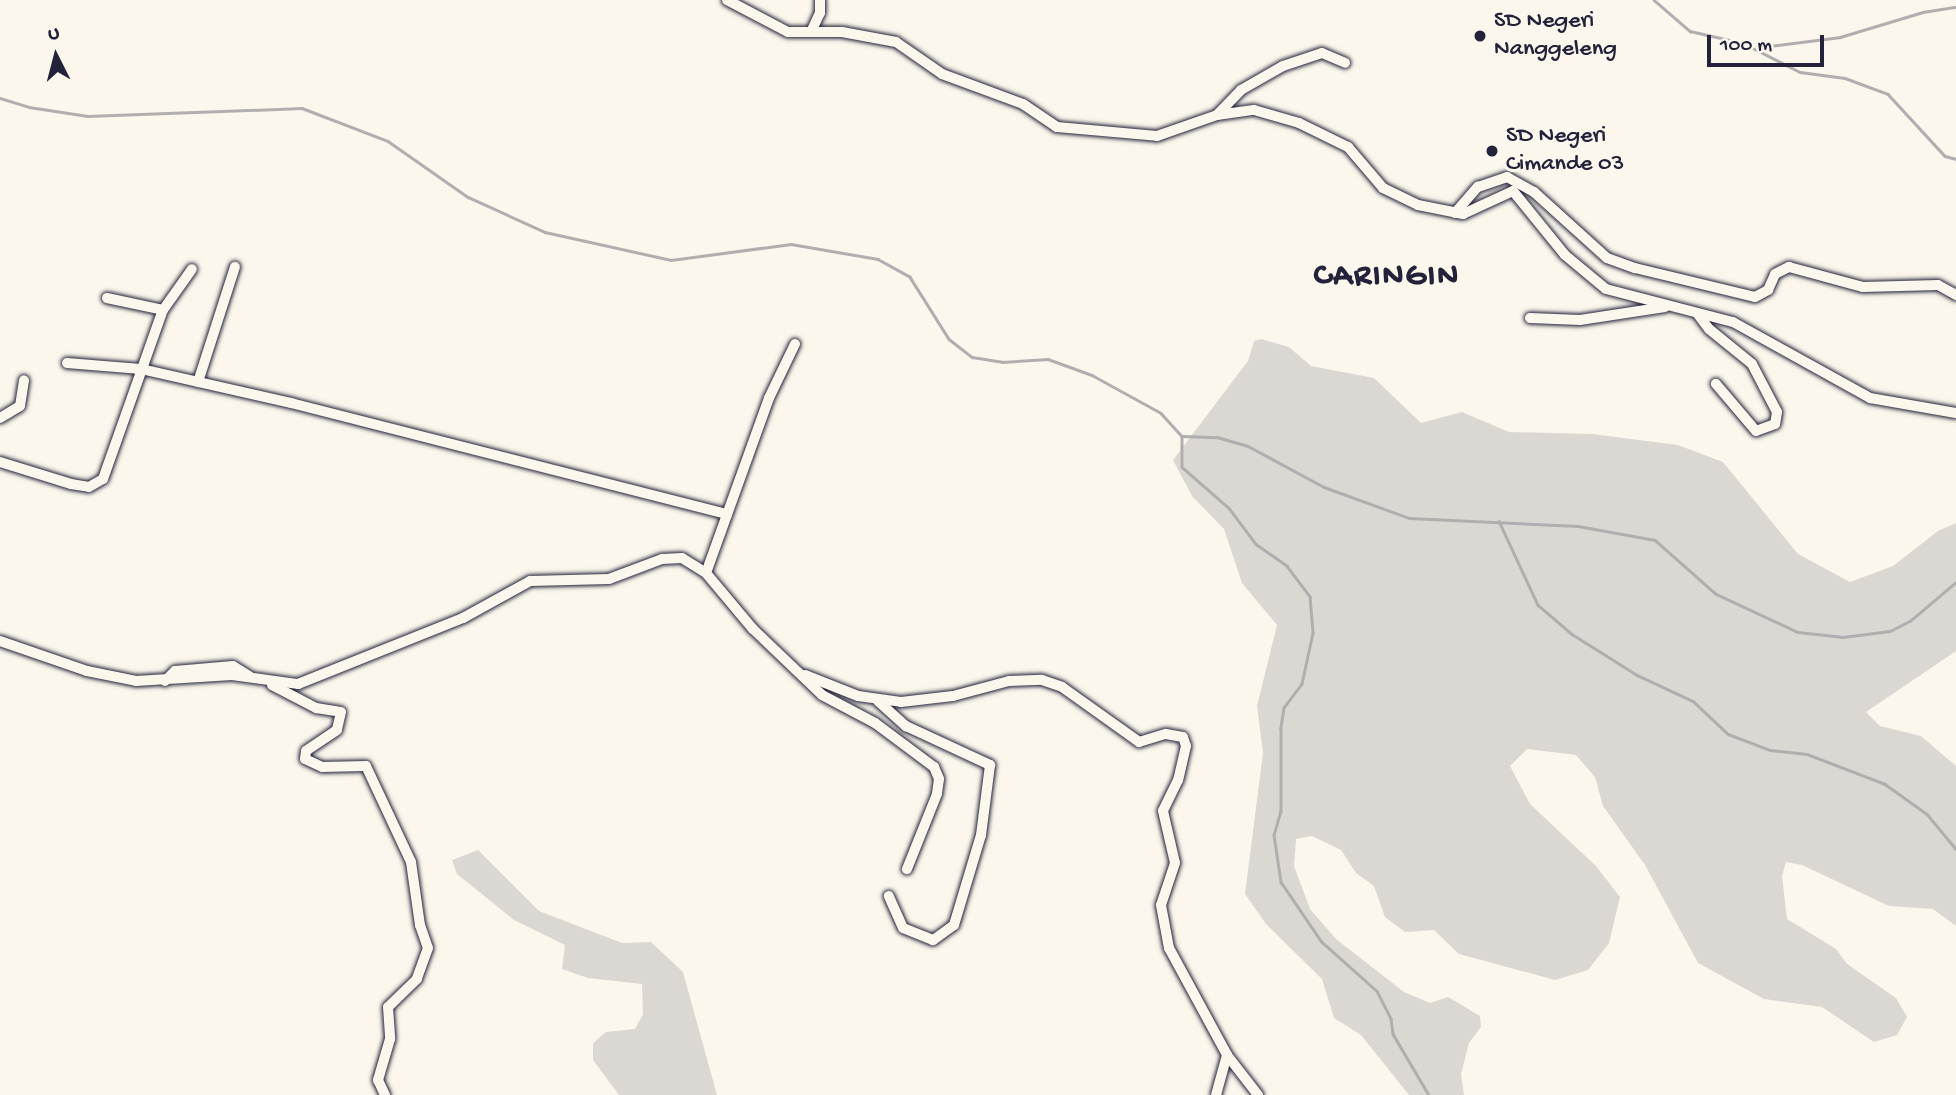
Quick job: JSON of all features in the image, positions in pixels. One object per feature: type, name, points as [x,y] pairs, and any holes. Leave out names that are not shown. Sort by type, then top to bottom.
[{"type":"street","points":[[727,0],[781,30],[896,42],[942,74],[1023,104],[1046,122],[1069,130],[1157,136],[1217,115],[1254,110],[1299,123],[1348,147],[1384,188],[1418,205],[1455,213],[1469,212],[1499,193],[1513,191],[1579,270],[1606,289],[1733,322],[1870,398],[1956,413]]},
{"type":"street","points":[[811,32],[820,13],[820,0]]},
{"type":"street","points":[[1217,115],[1241,90],[1283,66],[1322,54],[1345,63]]},
{"type":"street","points":[[1455,213],[1478,187],[1507,177],[1534,192],[1607,258],[1662,275],[1755,297],[1768,290],[1775,274],[1799,267],[1863,287],[1938,285],[1956,295]]},
{"type":"street","points":[[198,383],[234,267]]},
{"type":"street","points":[[0,462],[71,485],[98,485],[163,310],[192,269]]},
{"type":"street","points":[[107,298],[163,310]]},
{"type":"street","points":[[1530,318],[1580,320],[1667,306]]},
{"type":"street","points":[[1697,313],[1709,329],[1752,364],[1777,412],[1775,424],[1756,431],[1716,384]]},
{"type":"street","points":[[706,573],[769,398],[795,344]]},
{"type":"street","points":[[67,363],[141,369],[499,454],[727,514]]},
{"type":"street","points":[[0,418],[20,406],[24,380]]},
{"type":"street","points":[[0,641],[87,671],[136,681],[249,676],[285,684],[315,681],[384,647],[463,618],[530,581],[609,579],[668,558],[690,561],[706,573],[764,640],[805,674],[822,695],[875,723],[937,771],[932,810],[906,869]]},
{"type":"street","points":[[805,674],[878,701],[906,726],[990,765],[981,835],[954,925],[933,940],[903,928],[890,896]]},
{"type":"street","points":[[264,679],[316,708],[341,712],[337,730],[306,751],[305,759],[322,767],[366,766],[411,862],[420,925],[428,948],[417,979],[388,1007],[390,1039],[379,1080],[385,1095]]},
{"type":"street","points":[[878,701],[953,696],[1009,681],[1042,680],[1062,687],[1139,742],[1172,734],[1183,737],[1186,746],[1178,780],[1163,811],[1175,863],[1161,900],[1163,923],[1169,948],[1227,1055],[1258,1095]]},
{"type":"street","points":[[1216,1095],[1227,1055]]},
{"type":"shaded area","points":[[1261,339],[1289,347],[1311,366],[1374,378],[1421,423],[1462,412],[1509,432],[1592,434],[1678,445],[1723,462],[1798,554],[1850,582],[1893,566],[1938,531],[1956,523],[1956,651],[1866,712],[1880,726],[1921,736],[1956,766],[1956,926],[1933,909],[1889,906],[1802,865],[1786,862],[1782,876],[1787,919],[1836,949],[1847,964],[1896,998],[1907,1017],[1897,1035],[1874,1042],[1822,1007],[1764,999],[1698,963],[1645,865],[1603,806],[1595,777],[1576,755],[1527,749],[1510,766],[1530,804],[1596,866],[1620,897],[1609,943],[1588,970],[1555,980],[1459,954],[1434,930],[1405,932],[1385,917],[1374,886],[1356,873],[1341,850],[1312,836],[1296,839],[1294,866],[1310,909],[1336,939],[1404,992],[1430,1003],[1448,997],[1480,1016],[1481,1027],[1469,1043],[1461,1074],[1464,1095],[1409,1095],[1361,1035],[1334,1018],[1322,979],[1266,924],[1245,894],[1263,753],[1257,706],[1277,625],[1242,583],[1224,529],[1192,496],[1173,460],[1248,361],[1254,341]]},
{"type":"shaded area","points":[[478,850],[539,911],[622,943],[651,942],[683,972],[717,1095],[619,1095],[593,1060],[593,1043],[606,1032],[635,1029],[643,1014],[642,984],[588,978],[562,969],[565,945],[514,920],[457,874],[452,860]]},
{"type":"waterway","points":[[1654,0],[1690,31],[1743,43],[1800,72],[1845,78],[1888,94],[1945,156],[1956,159]]},
{"type":"waterway","points":[[1763,51],[1769,46],[1840,37],[1923,12],[1956,7]]},
{"type":"waterway","points":[[0,98],[29,107],[87,116],[302,108],[388,141],[468,197],[545,232],[671,260],[791,244],[878,259],[910,277],[949,339],[972,357],[1002,362],[1048,359],[1092,375],[1161,413],[1182,436],[1217,437],[1248,446],[1324,487],[1409,518],[1578,526],[1655,540],[1716,594],[1798,632],[1843,637],[1890,631],[1910,621],[1956,582]]},
{"type":"waterway","points":[[1182,437],[1182,467],[1229,508],[1256,544],[1287,566],[1310,597],[1313,633],[1302,684],[1284,708],[1281,728],[1281,811],[1274,835],[1281,882],[1322,942],[1377,991],[1391,1019],[1393,1034],[1429,1095]]},
{"type":"waterway","points":[[1499,521],[1538,605],[1572,634],[1637,675],[1693,701],[1728,734],[1770,750],[1807,754],[1885,784],[1927,814],[1956,849]]},
{"type":"place","name":"SD Negeri Nanggeleng","points":[[1480,36]]},
{"type":"place","name":"SD Negeri Cimande 03","points":[[1492,151]]},
{"type":"district","name":"CARINGIN","points":[[1387,277]]}]
